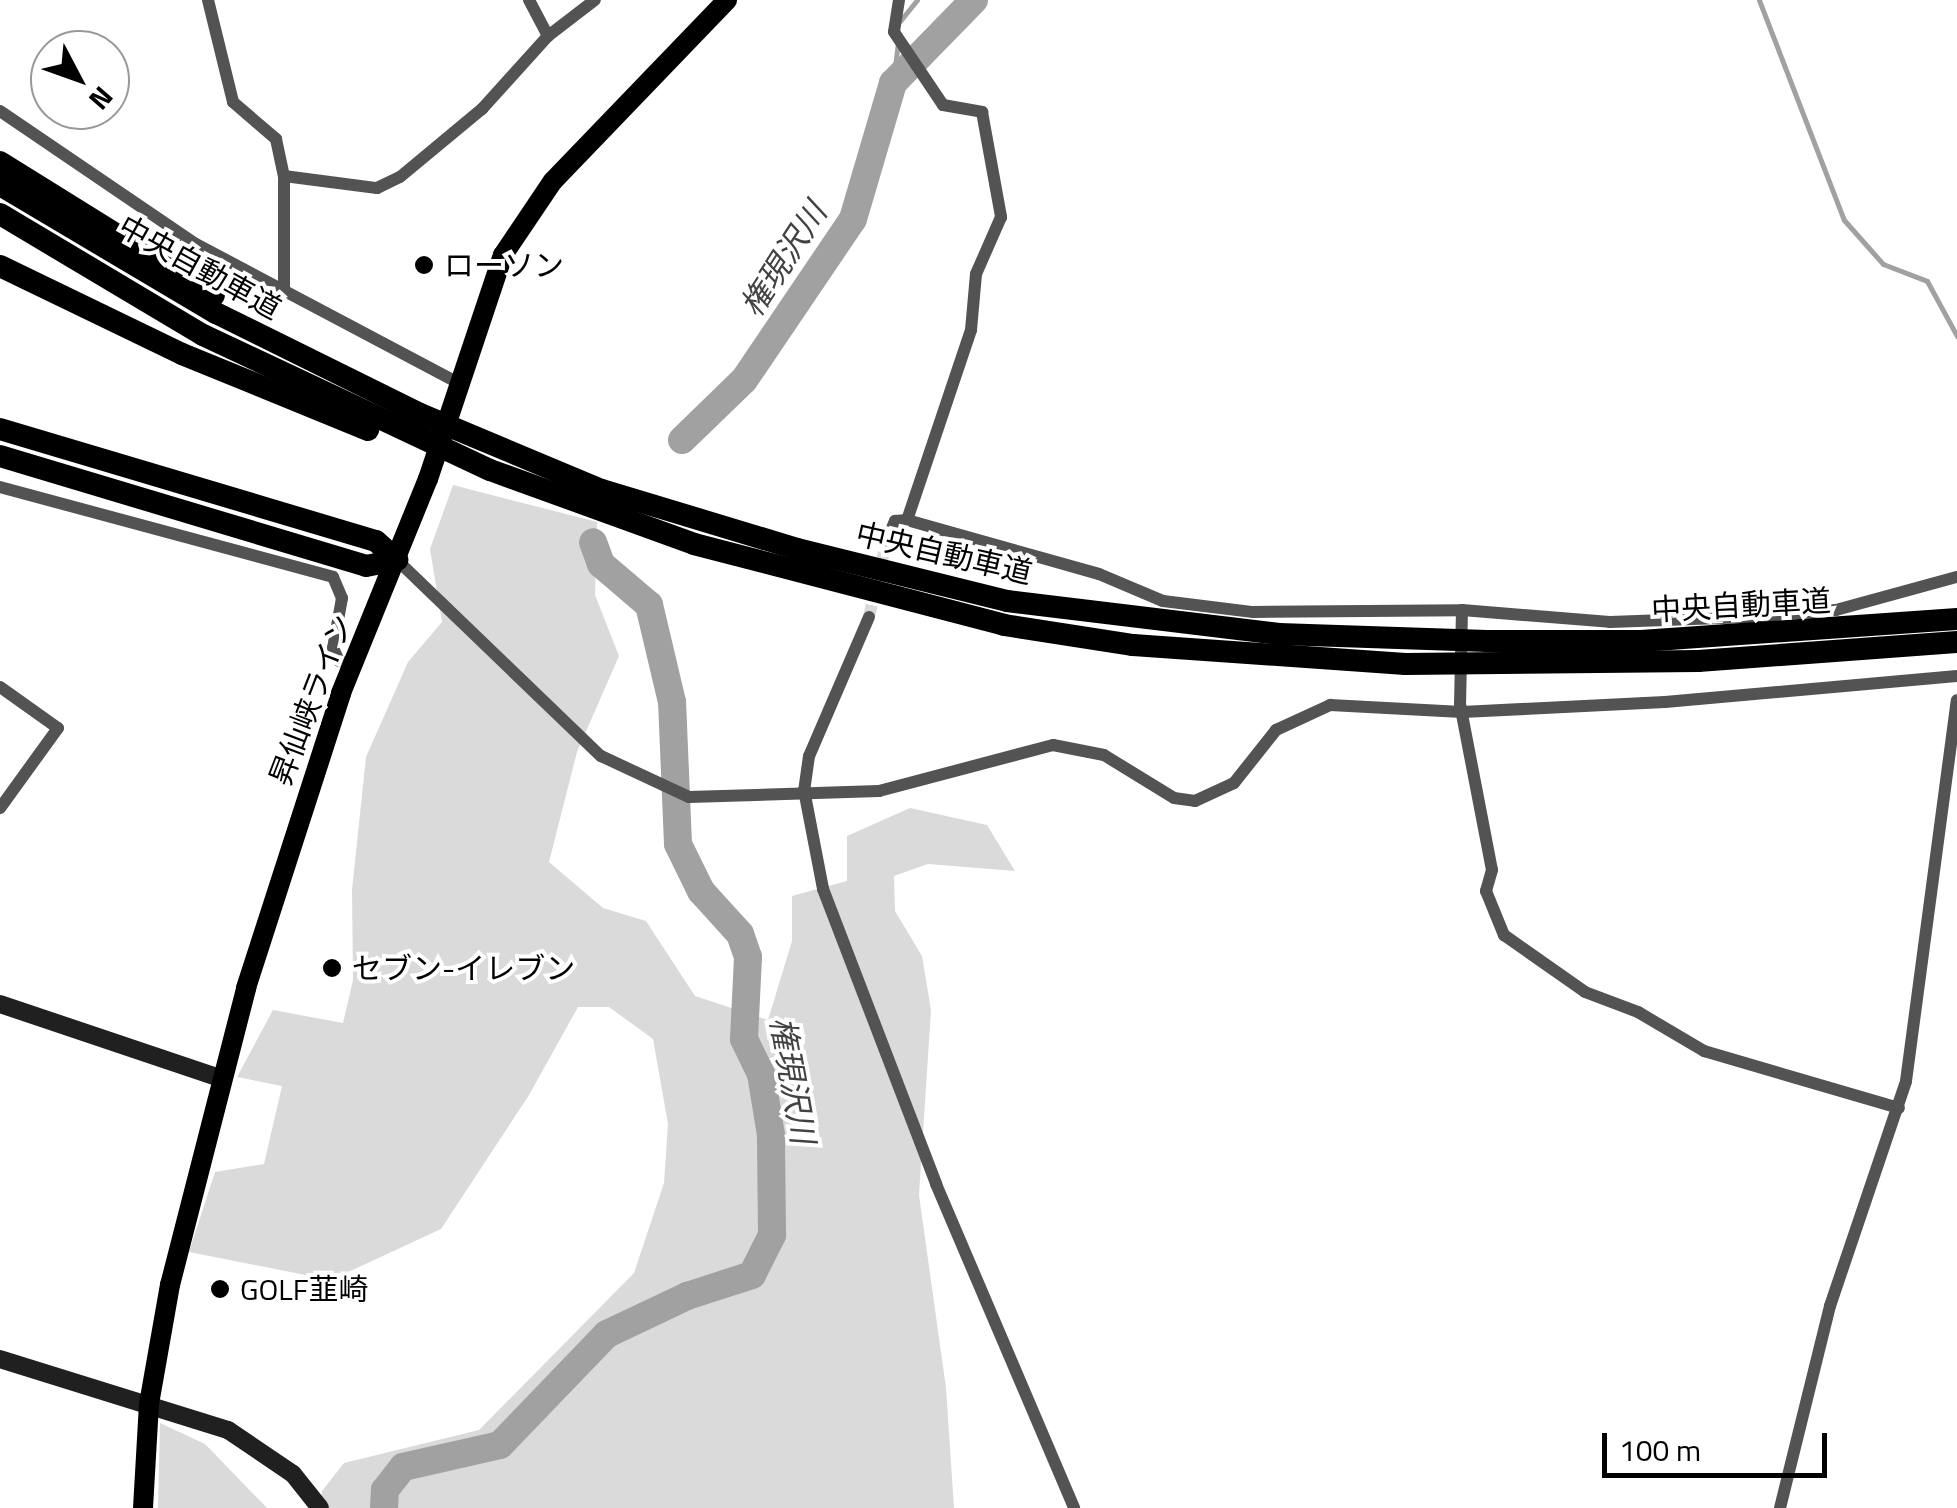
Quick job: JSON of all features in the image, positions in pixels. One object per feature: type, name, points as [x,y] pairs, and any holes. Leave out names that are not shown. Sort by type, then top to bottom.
[{"type":"highway","points":[[0,162],[366,388]]},
{"type":"highway","name":"中央自動車道","points":[[0,185],[216,313],[366,388],[602,490],[797,549],[1007,601],[1279,634],[1487,641],[1641,641],[1957,620]]},
{"type":"highway","name":"中央自動車道","points":[[0,214],[204,335],[490,470],[694,544],[811,578],[1004,625],[1134,645],[1386,663],[1698,661],[1957,642]]},
{"type":"highway","points":[[0,266],[282,396],[490,470]]},
{"type":"highway","points":[[0,429],[199,485],[376,541],[397,560]]},
{"type":"highway","points":[[0,440],[199,485]]},
{"type":"highway","points":[[0,456],[191,510],[366,566],[397,560]]},
{"type":"highway","points":[[0,465],[191,510]]},
{"type":"main road","name":"昇仙峡ライン","points":[[143,1508],[149,1404],[170,1285],[281,873],[353,665],[428,479],[503,254],[524,218],[727,0]]},
{"type":"street","points":[[208,0],[233,102],[276,139],[284,176],[284,295]]},
{"type":"street","points":[[529,0],[548,36]]},
{"type":"street","points":[[284,176],[378,188],[400,177],[482,109],[548,36],[595,0]]},
{"type":"street","points":[[899,0],[894,32],[943,105],[982,112],[1001,216],[976,274],[971,330],[907,520]]},
{"type":"street","points":[[0,111],[284,295],[457,390]]},
{"type":"street","points":[[0,486],[333,577],[342,598],[333,648],[339,661],[353,665]]},
{"type":"street","points":[[886,543],[895,521],[907,520],[1200,608],[1610,622],[1836,610],[1957,577]]},
{"type":"street","points":[[397,560],[601,756],[667,791],[689,796],[879,791],[1064,745],[1104,755],[1174,798],[1196,801],[1234,784],[1276,730],[1303,712],[1330,705],[1461,708],[1666,702],[1957,676]]},
{"type":"street","points":[[1462,614],[1461,708],[1492,870],[1486,891],[1516,949],[1585,992],[1638,1012],[1704,1051],[1899,1108]]},
{"type":"street","points":[[869,617],[816,734],[804,790],[836,928],[1074,1508]]},
{"type":"street","points":[[0,688],[58,728],[0,808]]},
{"type":"street","points":[[1780,1508],[1825,1322],[1899,1108],[1931,931],[1941,796],[1957,700]]},
{"type":"street","points":[[0,1004],[223,1079]]},
{"type":"street","points":[[0,1359],[228,1430],[292,1474],[320,1508]]},
{"type":"shaded area","points":[[453,485],[597,522],[595,595],[619,656],[577,752],[549,862],[603,908],[646,921],[695,996],[768,1020],[792,941],[792,896],[847,881],[847,836],[910,808],[987,825],[1015,871],[928,864],[894,876],[895,911],[922,956],[931,1010],[919,1195],[946,1388],[954,1508],[320,1508],[322,1491],[344,1463],[479,1430],[634,1273],[664,1183],[668,1124],[653,1039],[609,1007],[578,1007],[529,1095],[441,1229],[331,1280],[189,1252],[215,1172],[264,1164],[282,1086],[237,1077],[273,1010],[343,1023],[353,980],[352,890],[366,757],[408,662],[442,622],[430,549]]},
{"type":"shaded area","points":[[160,1423],[205,1444],[267,1508],[158,1508]]},
{"type":"waterway","points":[[900,21],[917,0]]},
{"type":"waterway","name":"権現沢川","points":[[682,440],[744,380],[853,219],[893,83],[974,0]]},
{"type":"waterway","points":[[1759,0],[1844,220],[1883,264],[1927,281],[1957,336]]},
{"type":"waterway","points":[[893,83],[898,42]]},
{"type":"waterway","name":"権現沢川","points":[[384,1508],[385,1490],[403,1467],[500,1445],[607,1334],[687,1296],[752,1275],[772,1235],[771,1135],[761,1074],[744,1039],[748,957],[740,934],[701,891],[678,844],[672,702],[649,605],[601,564],[593,542]]},
{"type":"tunnel","points":[[869,617],[886,543]]},
{"type":"place","name":"ローソン","points":[[424,265]]},
{"type":"place","name":"セブン-イレブン","points":[[332,968]]},
{"type":"place","name":"GOLF韮崎","points":[[220,1289]]}]
